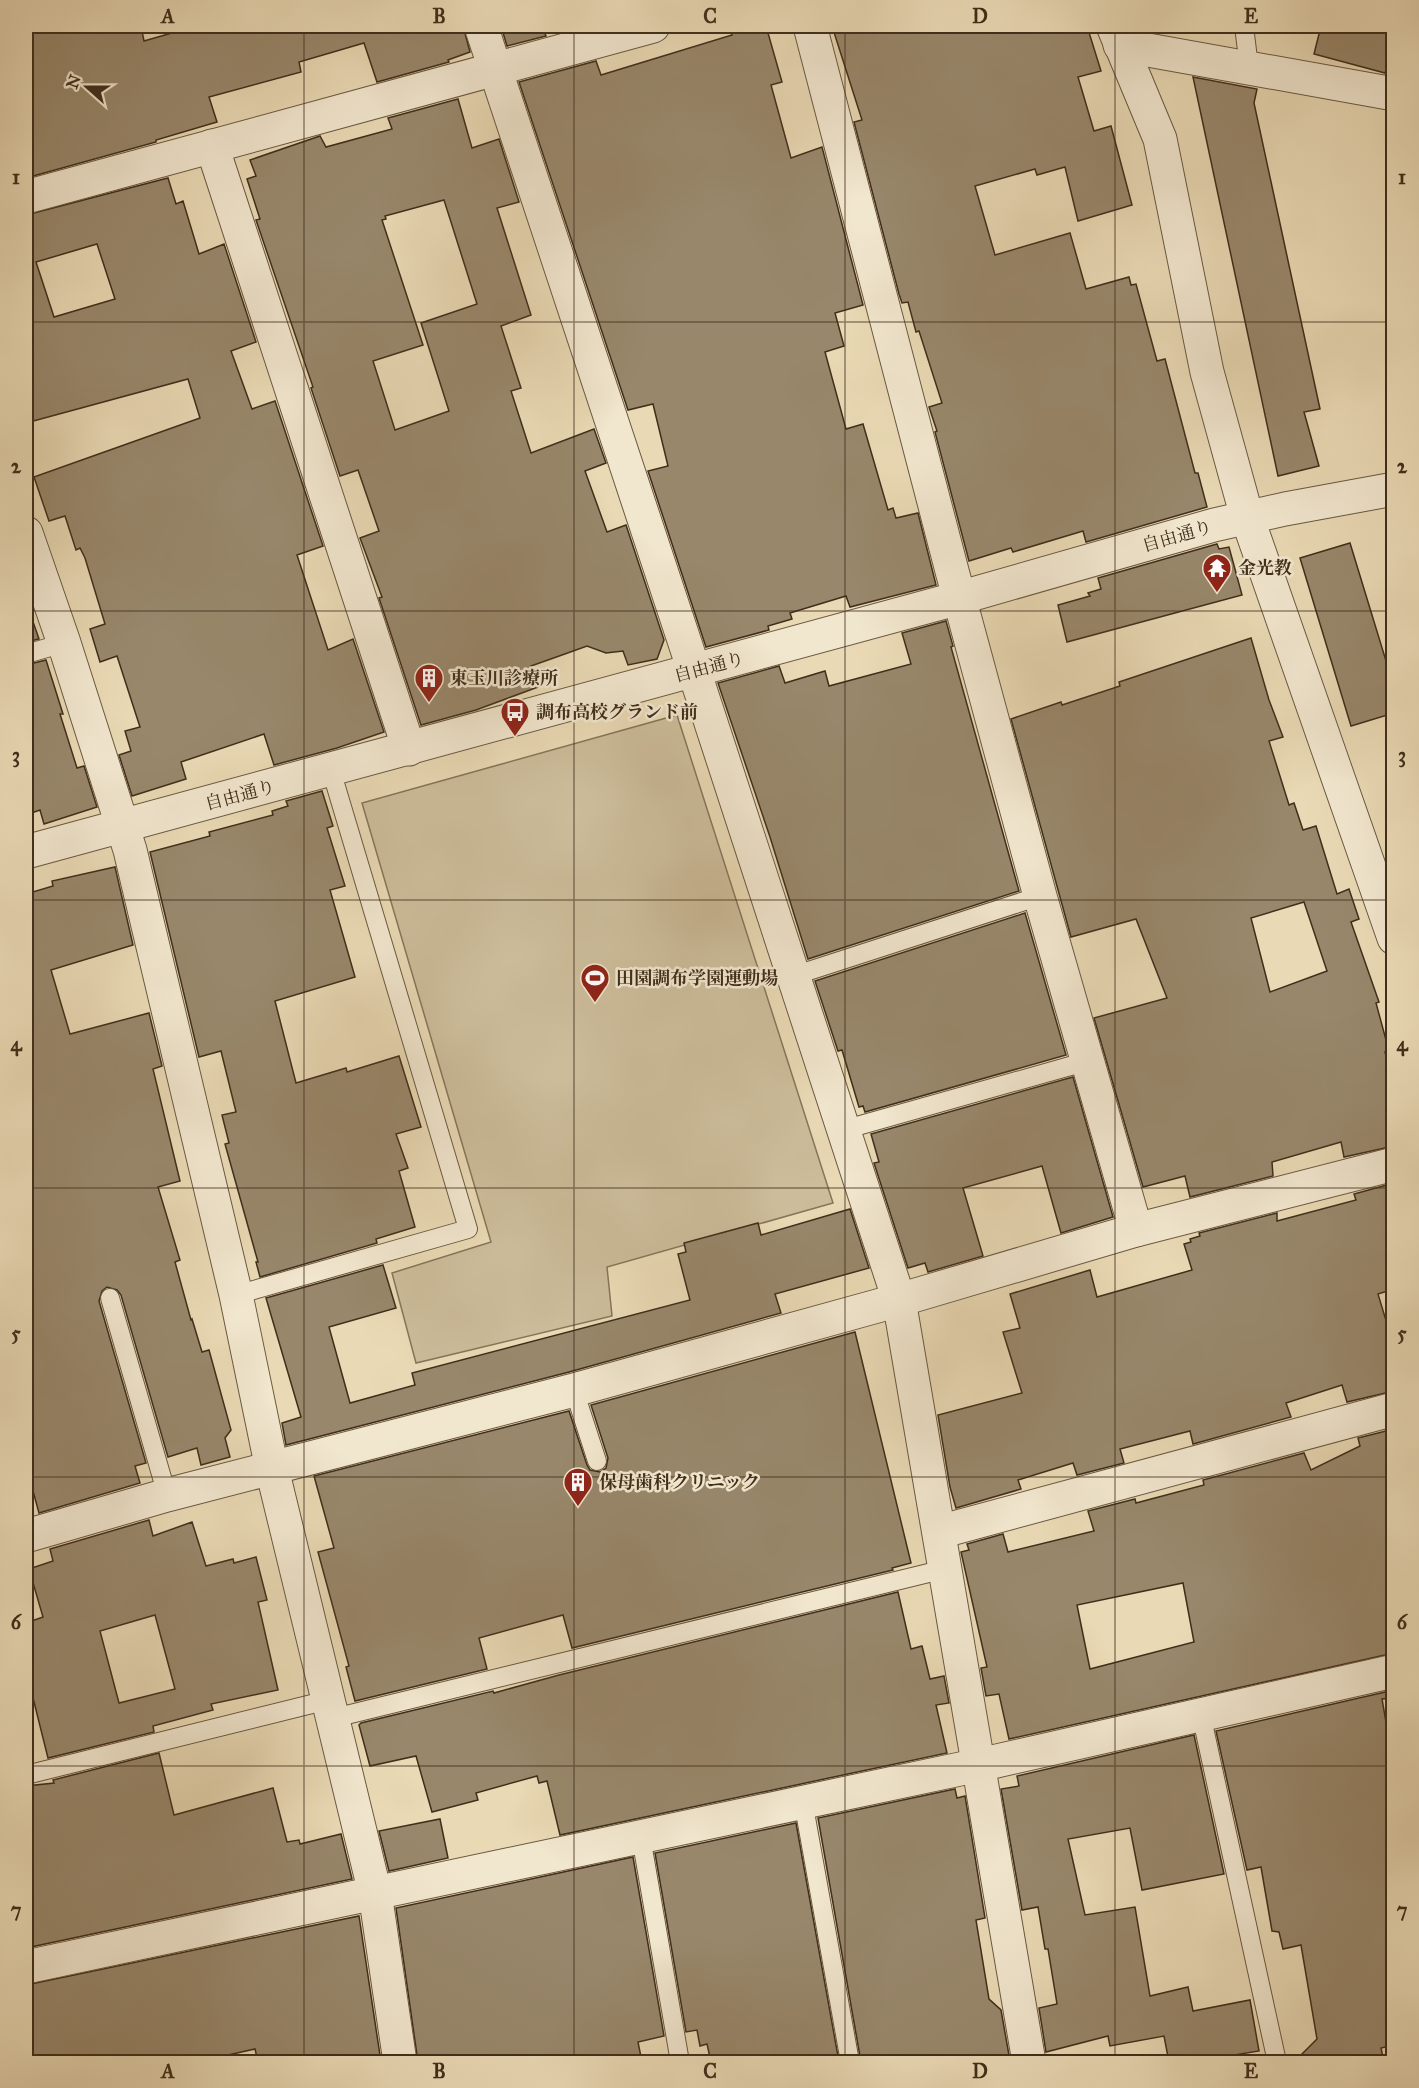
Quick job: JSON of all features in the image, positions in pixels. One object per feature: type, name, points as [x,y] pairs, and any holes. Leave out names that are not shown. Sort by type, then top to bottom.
[{"type":"street","points":[[481,26],[899,1300],[1029,2062]]},
{"type":"street","points":[[26,198],[653,26]]},
{"type":"street","points":[[810,26],[959,598],[1040,896],[1136,1230]]},
{"type":"street","points":[[1117,35],[1249,67],[1394,94]]},
{"type":"street","points":[[1117,35],[1160,140],[1207,372],[1247,517],[1384,881],[1394,938]]},
{"type":"street","points":[[212,146],[409,749]]},
{"type":"street","name":"自由通り","points":[[26,852],[694,671],[1247,517],[1394,489]]},
{"type":"street","points":[[26,533],[123,826],[236,1295],[272,1469],[375,1893],[400,2062]]},
{"type":"street","points":[[26,1536],[168,1496],[574,1390],[899,1300],[1136,1230],[1394,1164]]},
{"type":"street","points":[[939,1532],[1394,1409]]},
{"type":"street","points":[[26,1967],[979,1765],[1394,1671]]},
{"type":"lane","points":[[1244,26],[1249,67]]},
{"type":"lane","points":[[26,654],[64,643]]},
{"type":"lane","points":[[236,1295],[468,1229],[331,770]]},
{"type":"lane","points":[[793,976],[1040,896]]},
{"type":"lane","points":[[843,1131],[1088,1061]]},
{"type":"lane","points":[[111,1298],[168,1496]]},
{"type":"lane","points":[[574,1390],[597,1461]]},
{"type":"lane","points":[[26,1775],[331,1709],[945,1569]]},
{"type":"lane","points":[[1201,1714],[1277,2062]]},
{"type":"lane","points":[[803,1801],[850,2062]]},
{"type":"lane","points":[[641,1838],[680,2062]]},
{"type":"shaded area","name":"田園調布学園運動場","points":[[677,715],[833,1203],[607,1267],[612,1316],[416,1363],[392,1273],[491,1242],[362,803]]},
{"type":"building","points":[[26,26],[141,26],[144,41],[196,26],[463,26],[470,52],[448,60],[449,62],[377,82],[364,43],[299,62],[301,72],[209,97],[217,122],[156,140],[156,142],[26,178]]},
{"type":"building","points":[[501,26],[542,26],[546,36],[507,46]]},
{"type":"building","points":[[729,26],[766,26],[782,82],[771,85],[791,158],[822,147],[863,305],[835,313],[844,346],[825,352],[846,429],[863,424],[888,510],[893,508],[896,518],[918,513],[936,585],[850,607],[846,596],[790,613],[792,619],[768,626],[769,630],[706,647],[648,471],[668,466],[653,404],[628,410],[519,82],[596,61],[601,75],[732,35]]},
{"type":"building","points":[[832,26],[1087,26],[1101,71],[1078,77],[1094,131],[1111,126],[1132,205],[1078,221],[1065,167],[1037,175],[1035,169],[975,186],[995,255],[1070,233],[1086,289],[1129,277],[1131,285],[1136,284],[1157,361],[1165,359],[1195,473],[1198,473],[1207,507],[1086,542],[1083,531],[1013,552],[1011,548],[969,561],[929,407],[942,403],[919,331],[916,332],[908,302],[902,303],[899,294],[854,122],[862,120]]},
{"type":"building","points":[[1321,26],[1394,26],[1394,45],[1385,73],[1314,54]]},
{"type":"building","points":[[1193,77],[1257,89],[1254,103],[1320,409],[1304,412],[1319,466],[1278,476]]},
{"type":"building","points":[[458,99],[472,148],[499,139],[519,202],[497,208],[531,315],[501,326],[521,388],[511,391],[531,453],[594,429],[606,463],[585,471],[607,532],[626,525],[664,640],[657,659],[628,665],[623,651],[606,653],[587,646],[531,666],[538,687],[476,710],[421,725],[379,598],[382,597],[360,538],[379,531],[358,470],[340,476],[311,388],[313,387],[256,220],[260,219],[247,179],[256,176],[250,160],[320,136],[326,147],[392,129],[388,118]],"holes":[[[444,200],[477,304],[421,323],[449,411],[395,430],[373,361],[423,345],[382,220],[386,219],[385,216]]]},
{"type":"building","points":[[168,178],[176,204],[183,201],[199,254],[224,244],[256,342],[231,351],[252,409],[275,401],[323,546],[297,555],[328,650],[353,639],[384,732],[337,748],[274,765],[264,734],[181,762],[186,779],[132,796],[119,755],[131,751],[125,731],[140,727],[117,656],[100,662],[90,629],[105,624],[85,558],[80,548],[76,550],[65,516],[49,521],[34,477],[200,418],[188,379],[26,423],[26,215]],"holes":[[[97,244],[115,299],[54,317],[36,262]]]},
{"type":"building","points":[[1350,543],[1394,687],[1394,713],[1351,726],[1300,558]]},
{"type":"building","points":[[1217,544],[1219,549],[1229,547],[1242,595],[1067,642],[1058,605],[1090,596],[1088,593],[1101,589],[1098,578]]},
{"type":"building","points":[[31,616],[39,639],[26,642],[26,617]]},
{"type":"building","points":[[946,621],[953,646],[951,647],[1019,891],[808,959],[718,683],[779,666],[785,683],[825,671],[829,686],[911,664],[902,633]]},
{"type":"building","points":[[1251,638],[1269,700],[1283,737],[1269,741],[1289,805],[1294,803],[1303,830],[1316,826],[1337,894],[1349,889],[1359,919],[1351,922],[1379,1002],[1376,1003],[1389,1051],[1385,1052],[1394,1086],[1394,1146],[1344,1157],[1341,1142],[1272,1162],[1273,1176],[1190,1197],[1185,1176],[1143,1187],[1094,1018],[1167,998],[1136,919],[1071,937],[1011,719],[1120,686],[1119,682]],"holes":[[[1304,902],[1327,971],[1270,992],[1251,918]]]},
{"type":"building","points":[[46,660],[77,768],[84,766],[97,807],[44,824],[40,810],[26,815],[26,665]]},
{"type":"building","points":[[322,791],[333,826],[327,828],[345,886],[330,890],[355,977],[275,1001],[296,1083],[346,1068],[347,1072],[399,1056],[421,1127],[396,1134],[408,1168],[399,1171],[415,1227],[376,1239],[377,1243],[260,1277],[256,1262],[258,1262],[225,1144],[229,1143],[222,1115],[236,1112],[221,1051],[199,1057],[150,852],[210,836],[209,832],[273,815],[272,811],[288,806],[286,801]]},
{"type":"building","points":[[115,867],[133,945],[51,970],[70,1034],[149,1013],[162,1066],[153,1069],[180,1181],[158,1187],[180,1260],[175,1262],[191,1320],[202,1352],[209,1350],[231,1430],[225,1438],[230,1457],[201,1465],[197,1448],[168,1457],[121,1295],[117,1290],[107,1287],[102,1291],[99,1301],[146,1463],[135,1466],[140,1483],[39,1513],[33,1491],[26,1493],[26,894],[53,886],[52,881]]},
{"type":"building","points":[[1025,913],[1066,1055],[865,1112],[863,1106],[859,1107],[842,1050],[838,1051],[815,981]]},
{"type":"building","points":[[1073,1077],[1113,1217],[1061,1233],[1042,1166],[963,1188],[983,1256],[928,1272],[925,1263],[908,1268],[874,1163],[879,1162],[871,1134]]},
{"type":"building","points":[[1394,1183],[1394,1289],[1378,1294],[1394,1347],[1394,1391],[1347,1402],[1342,1385],[1286,1403],[1291,1417],[1193,1444],[1190,1431],[1120,1449],[1124,1463],[1077,1475],[1073,1463],[1018,1480],[1021,1489],[956,1508],[950,1487],[938,1415],[1022,1393],[1003,1332],[1020,1328],[1010,1294],[1090,1270],[1097,1297],[1192,1270],[1184,1244],[1200,1236],[1199,1233],[1277,1213],[1277,1221],[1356,1200],[1354,1194]]},
{"type":"building","points":[[850,1209],[869,1268],[775,1294],[781,1313],[569,1372],[286,1445],[282,1423],[301,1417],[266,1298],[383,1265],[396,1308],[329,1327],[350,1403],[415,1385],[412,1373],[690,1300],[678,1254],[686,1252],[684,1243],[758,1223],[761,1235]]},
{"type":"building","points":[[855,1332],[911,1563],[892,1568],[893,1570],[572,1648],[563,1615],[479,1638],[487,1669],[355,1701],[346,1667],[349,1666],[318,1552],[334,1548],[314,1476],[569,1411],[587,1465],[590,1470],[600,1472],[606,1468],[608,1458],[591,1405]]},
{"type":"building","points":[[1394,1429],[1394,1653],[1009,1739],[999,1694],[986,1696],[981,1668],[987,1667],[961,1552],[969,1550],[967,1544],[1003,1534],[1008,1552],[1094,1531],[1088,1511],[1135,1499],[1136,1503],[1204,1485],[1203,1480],[1304,1453],[1311,1470],[1360,1446],[1358,1438]],"holes":[[[1183,1583],[1194,1642],[1090,1669],[1077,1605]]]},
{"type":"building","points":[[149,1520],[153,1536],[192,1522],[206,1566],[233,1559],[234,1563],[256,1557],[267,1600],[258,1602],[278,1690],[211,1704],[213,1710],[153,1726],[154,1732],[48,1758],[26,1670],[26,1623],[43,1617],[29,1569],[53,1561],[50,1549]],"holes":[[[155,1615],[175,1689],[119,1703],[100,1631]]]},
{"type":"building","points":[[898,1592],[911,1649],[922,1646],[930,1679],[944,1676],[949,1703],[936,1705],[947,1753],[560,1835],[547,1781],[539,1783],[537,1776],[476,1793],[478,1800],[432,1812],[416,1756],[370,1766],[359,1725],[361,1723],[493,1691],[494,1693]]},
{"type":"building","points":[[1394,1690],[1394,1698],[1382,1699],[1394,1769],[1394,2045],[1381,2048],[1384,2062],[1294,2062],[1317,2039],[1301,1945],[1283,1949],[1279,1932],[1272,1931],[1261,1867],[1247,1870],[1216,1731]]},
{"type":"building","points":[[1194,1735],[1224,1874],[1142,1890],[1130,1828],[1068,1839],[1085,1915],[1135,1907],[1150,1996],[1188,1987],[1193,2011],[1250,2000],[1259,2051],[1192,2062],[1169,2062],[1164,2036],[1110,2046],[1108,2036],[1046,2052],[1039,2008],[1057,2004],[1048,1949],[1045,1949],[1038,1907],[1022,1910],[1001,1789],[1019,1786],[1017,1776]]},
{"type":"building","points":[[159,1753],[174,1815],[273,1788],[287,1842],[299,1840],[300,1844],[341,1834],[352,1879],[26,1948],[26,1786],[54,1783],[53,1780]]},
{"type":"building","points":[[955,1789],[957,1798],[965,1796],[985,1918],[976,1920],[989,1999],[1001,2010],[1010,2061],[861,2062],[818,1818]]},
{"type":"building","points":[[440,1819],[448,1858],[389,1871],[379,1831]]},
{"type":"building","points":[[796,1823],[839,2062],[711,2062],[707,2044],[700,2046],[697,2030],[686,2032],[655,1853]]},
{"type":"building","points":[[633,1857],[664,2036],[638,2042],[642,2062],[418,2062],[396,1908]]},
{"type":"building","points":[[359,1916],[381,2062],[258,2062],[255,2049],[197,2062],[26,2062],[26,1985]]},
{"type":"place","name":"金光教","points":[[1217,594]]},
{"type":"place","name":"東玉川診療所","points":[[429,704]]},
{"type":"place","name":"調布高校グランド前","points":[[515,738]]},
{"type":"place","name":"田園調布学園運動場","points":[[595,1004]]},
{"type":"place","name":"保母歯科クリニック","points":[[578,1508]]}]
